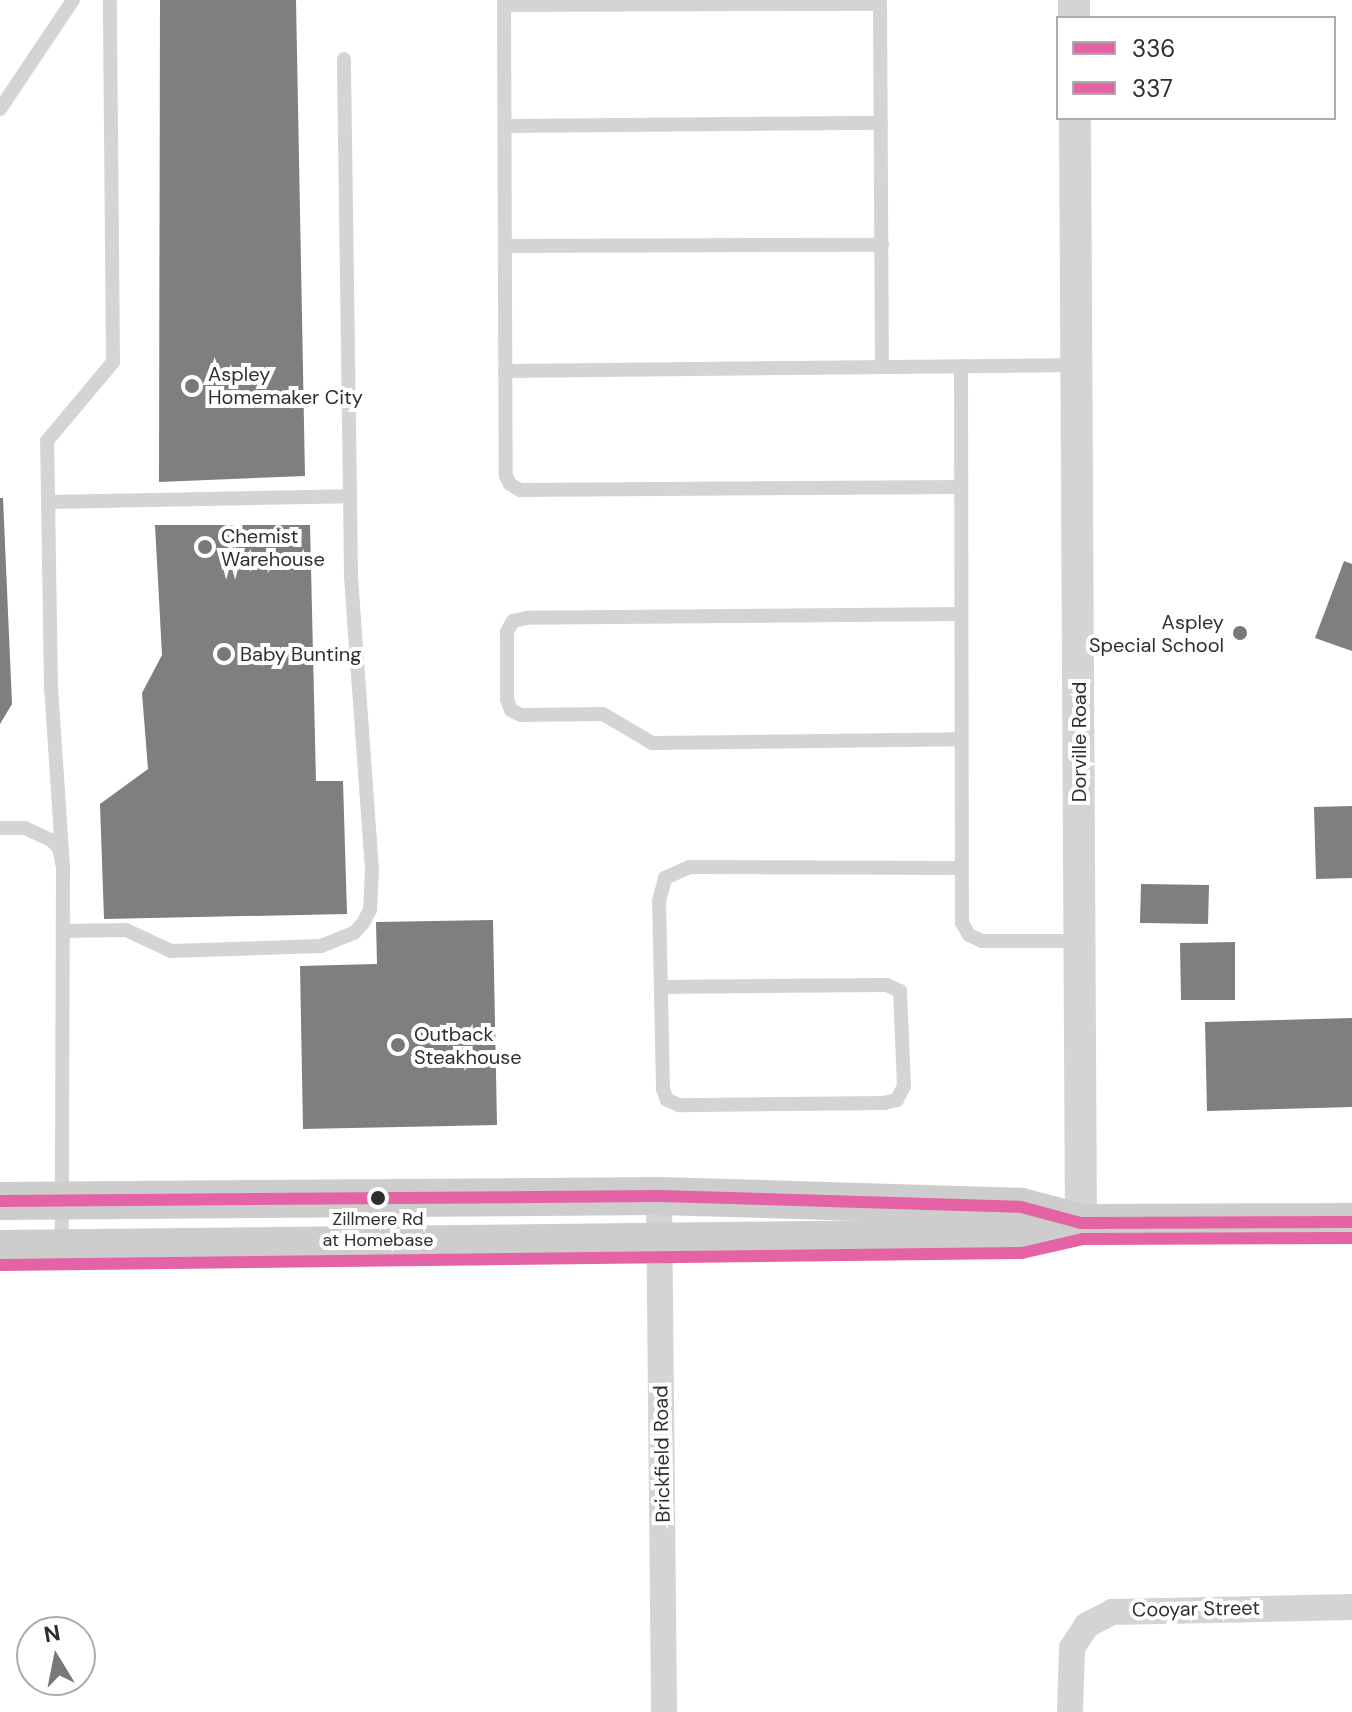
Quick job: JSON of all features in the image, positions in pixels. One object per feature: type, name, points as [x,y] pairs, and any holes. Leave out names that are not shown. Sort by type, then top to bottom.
[{"type":"main road","points":[[0,1201],[659,1196],[1021,1207],[1081,1223]]},
{"type":"main road","points":[[0,1249],[1022,1237],[1081,1223],[1352,1222]]},
{"type":"street","name":"Dorville Road","points":[[1075,120],[1081,1223]]},
{"type":"street","name":"Brickfield Road","points":[[659,1196],[664,1712]]},
{"type":"street","name":"Cooyar Street","points":[[1070,1712],[1072,1648],[1087,1625],[1112,1612],[1352,1607]]},
{"type":"lane","points":[[0,109],[73,0]]},
{"type":"lane","points":[[62,1249],[63,867],[51,688],[47,441],[113,362],[110,0]]},
{"type":"lane","points":[[882,367],[880,2],[504,2],[506,476],[510,484],[520,490],[961,487]]},
{"type":"lane","points":[[63,931],[126,930],[171,951],[321,946],[337,942],[363,923],[370,910],[372,870],[351,575],[344,59]]},
{"type":"lane","points":[[506,126],[881,123]]},
{"type":"lane","points":[[506,246],[882,245]]},
{"type":"lane","points":[[505,371],[1076,365]]},
{"type":"lane","points":[[961,366],[962,923],[969,935],[982,941],[1080,941]]},
{"type":"lane","points":[[48,502],[350,496]]},
{"type":"lane","points":[[961,614],[527,618],[513,621],[507,632],[507,699],[511,710],[521,715],[603,714],[652,743],[961,739]]},
{"type":"lane","points":[[0,828],[25,828],[51,840],[59,848],[63,867]]},
{"type":"lane","points":[[661,987],[887,985],[900,991],[903,1002],[904,1086],[897,1100],[884,1103],[679,1105],[667,1100],[663,1089],[659,901],[665,878],[690,867],[960,868]]},
{"type":"building","points":[[160,0],[296,0],[305,476],[159,482]]},
{"type":"building","points":[[0,498],[3,498],[12,704],[0,724]]},
{"type":"building","points":[[155,525],[310,525],[316,781],[343,781],[347,914],[104,919],[100,804],[148,769],[142,693],[162,655]]},
{"type":"building","points":[[1344,561],[1352,564],[1352,651],[1315,638]]},
{"type":"building","points":[[1352,806],[1352,878],[1316,879],[1314,807]]},
{"type":"building","points":[[1141,884],[1209,885],[1208,924],[1140,923]]},
{"type":"building","name":"Outback Steakhouse","points":[[493,920],[497,1125],[303,1129],[300,966],[377,964],[376,922]]},
{"type":"building","points":[[1235,942],[1235,1000],[1181,1000],[1180,943]]},
{"type":"building","points":[[1352,1018],[1352,1107],[1207,1111],[1205,1022]]},
{"type":"transit line","name":"336","points":[[0,1201],[659,1196],[1021,1207],[1081,1223],[1352,1222]]},
{"type":"transit line","name":"337","points":[[0,1265],[1022,1253],[1083,1239],[1352,1238]]},
{"type":"place","name":"Aspley Homemaker City","points":[[192,386]]},
{"type":"place","name":"Chemist Warehouse","points":[[205,547]]},
{"type":"place","name":"Aspley Special School","points":[[1240,633]]},
{"type":"place","name":"Baby Bunting","points":[[224,654]]},
{"type":"place","name":"Outback Steakhouse","points":[[398,1045]]},
{"type":"place","name":"Zillmere Rd at Homebase","points":[[378,1198]]}]
